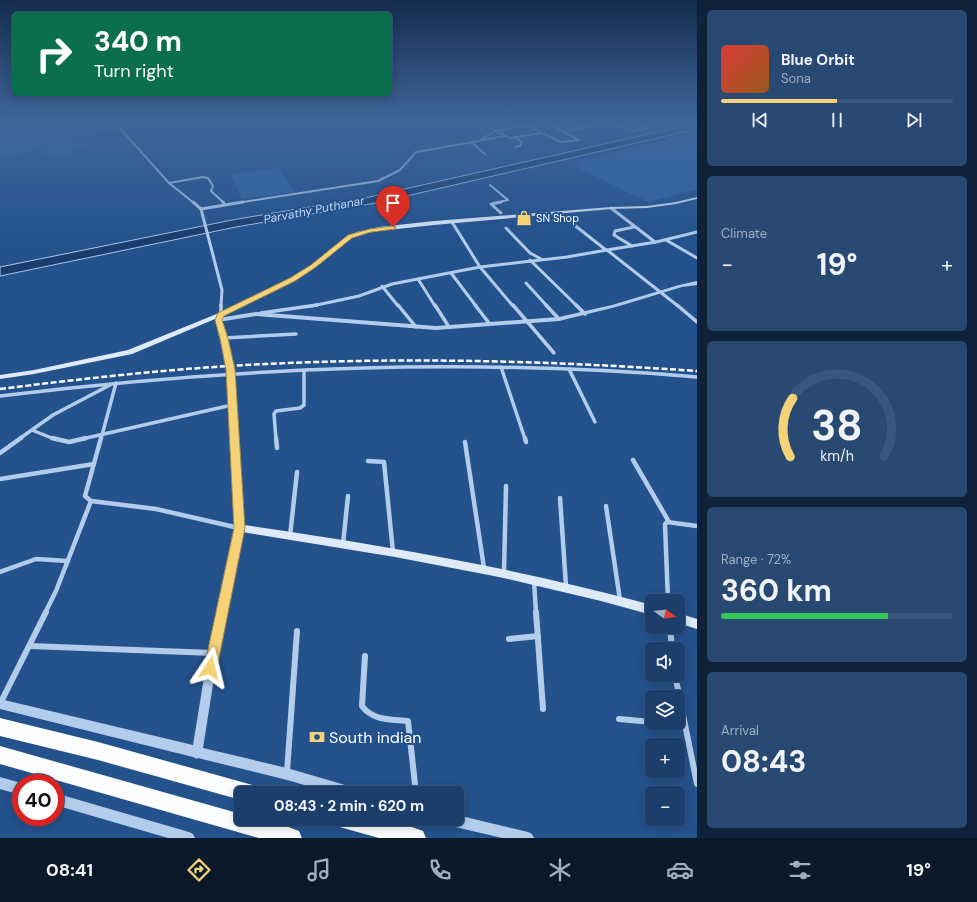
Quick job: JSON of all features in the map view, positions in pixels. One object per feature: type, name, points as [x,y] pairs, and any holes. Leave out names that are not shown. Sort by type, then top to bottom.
[{"type":"highway","points":[[0,727],[98,751],[234,789]]},
{"type":"highway","points":[[0,755],[82,777],[292,838]]},
{"type":"highway","points":[[370,826],[416,838]]},
{"type":"main road","points":[[0,377],[34,372],[130,352],[220,317],[293,279],[355,235],[379,229],[452,222],[611,208],[647,208],[696,199]]},
{"type":"main road","points":[[220,317],[231,374],[239,528],[484,568],[566,586],[645,608]]},
{"type":"main road","points":[[685,620],[697,624]]},
{"type":"street","points":[[151,163],[169,183],[201,209],[222,290],[220,317],[256,314],[311,306],[359,296],[382,286],[480,267],[632,246],[666,240],[697,232]]},
{"type":"street","points":[[201,209],[378,181],[393,177],[399,173],[407,163]]},
{"type":"street","points":[[169,183],[203,177],[208,178],[213,186],[211,191],[214,195],[221,198],[225,205]]},
{"type":"street","points":[[490,185],[508,200],[491,204],[501,213]]},
{"type":"street","points":[[611,208],[634,227],[656,242]]},
{"type":"street","points":[[559,213],[587,236],[662,292],[697,322]]},
{"type":"street","points":[[452,222],[480,267],[554,353]]},
{"type":"street","points":[[632,246],[614,235],[615,231],[634,227]]},
{"type":"street","points":[[506,228],[530,253],[541,259]]},
{"type":"street","points":[[666,240],[697,258]]},
{"type":"street","points":[[530,260],[585,314]]},
{"type":"street","points":[[451,273],[489,324]]},
{"type":"street","points":[[418,279],[449,327]]},
{"type":"street","points":[[526,283],[559,319]]},
{"type":"street","points":[[256,314],[416,327],[449,327],[559,319],[585,314],[697,283]]},
{"type":"street","points":[[382,286],[416,327]]},
{"type":"street","points":[[224,338],[296,334]]},
{"type":"street","points":[[501,367],[526,442]]},
{"type":"street","points":[[0,396],[116,383],[231,374],[350,368],[501,367],[569,369],[697,377]]},
{"type":"street","points":[[569,369],[595,422]]},
{"type":"street","points":[[277,448],[274,414],[276,411],[300,408],[304,405],[304,370]]},
{"type":"street","points":[[0,453],[32,430],[80,400],[116,383]]},
{"type":"street","points":[[116,383],[85,493],[86,496],[91,501],[156,509],[239,528],[213,653],[197,753]]},
{"type":"street","points":[[32,430],[64,442],[102,435],[233,405]]},
{"type":"street","points":[[465,442],[484,568]]},
{"type":"street","points":[[633,460],[669,522]]},
{"type":"street","points":[[368,461],[384,462],[393,552]]},
{"type":"street","points":[[0,479],[94,464]]},
{"type":"street","points":[[290,536],[297,472]]},
{"type":"street","points":[[504,572],[506,486]]},
{"type":"street","points":[[343,544],[348,496]]},
{"type":"street","points":[[560,498],[566,586]]},
{"type":"street","points":[[91,501],[68,561],[30,646],[0,704],[287,774],[328,786]]},
{"type":"street","points":[[606,506],[620,600]]},
{"type":"street","points":[[668,594],[664,526],[667,522],[669,522],[697,526]]},
{"type":"street","points":[[0,572],[36,559],[68,561]]},
{"type":"street","points":[[534,579],[543,708]]},
{"type":"street","points":[[287,774],[297,631]]},
{"type":"street","points":[[509,639],[538,636]]},
{"type":"street","points":[[30,646],[213,653]]},
{"type":"street","points":[[365,656],[362,706],[366,713],[372,717],[408,721],[415,786]]},
{"type":"street","points":[[619,719],[645,721]]},
{"type":"street","points":[[685,730],[697,784]]},
{"type":"street","points":[[0,783],[12,786]]},
{"type":"street","points":[[64,802],[189,838]]},
{"type":"street","points":[[464,823],[528,838]]},
{"type":"shaded area","points":[[697,163],[697,190],[648,202],[577,168],[574,164]]},
{"type":"shaded area","points":[[278,168],[294,192],[242,199],[230,174]]},
{"type":"water","name":"Parvathy Puthanar","points":[[519,163],[549,163],[376,203],[236,227],[0,276],[0,267],[232,220],[369,197]]},
{"type":"railway","points":[[0,389],[99,377],[166,371],[320,362],[481,361],[697,371]]},
{"type":"place","name":"SN Shop","points":[[524,218]]},
{"type":"place","name":"South indian","points":[[317,737]]},
{"type":"route","points":[[210,668],[239,528],[230,370],[224,338],[218,320],[221,314],[293,279],[313,266],[350,237],[370,230],[393,227]]}]
